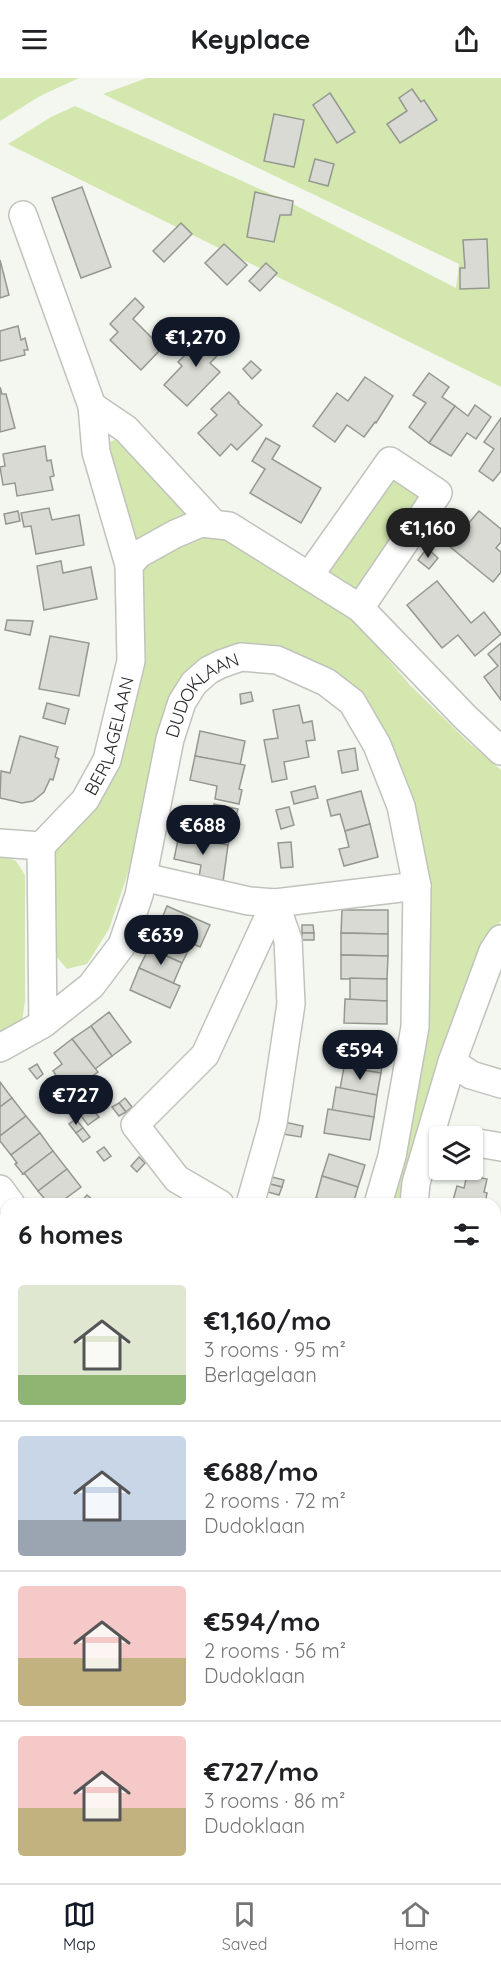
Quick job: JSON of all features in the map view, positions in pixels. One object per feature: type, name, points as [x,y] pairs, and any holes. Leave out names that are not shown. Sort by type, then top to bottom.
[{"type":"street","name":"BERLAGELAAN","points":[[23,215],[92,406],[96,452],[129,565],[131,661],[107,760],[85,800],[40,846]]},
{"type":"street","points":[[92,406],[126,429],[214,524]]},
{"type":"street","points":[[309,576],[390,461],[438,493],[360,608]]},
{"type":"street","points":[[129,565],[139,554],[201,523],[229,526],[360,608],[501,751]]},
{"type":"street","name":"DUDOKLAAN","points":[[0,1048],[43,1024],[91,986],[122,945],[139,895],[170,739],[182,702],[194,683],[209,670],[241,657],[277,660],[298,668],[327,682],[352,702],[377,745],[401,806],[417,886],[415,1027],[392,1156],[380,1198]]},
{"type":"street","points":[[0,843],[40,846],[43,1024]]},
{"type":"street","points":[[143,877],[249,902],[275,903],[417,886]]},
{"type":"street","points":[[210,1198],[177,1179],[135,1125],[204,1055],[275,903]]},
{"type":"street","points":[[252,1198],[273,1123],[291,1004],[288,940],[275,903]]},
{"type":"street","points":[[441,1126],[452,1062],[493,951],[501,939]]},
{"type":"street","points":[[452,1062],[471,1075],[501,1084]]},
{"type":"street","points":[[483,1144],[501,1147]]},
{"type":"street","points":[[415,1198],[416,1183],[429,1156]]},
{"type":"green space","points":[[0,78],[79,78],[40,96],[0,121]]},
{"type":"green space","points":[[147,78],[501,78],[501,387],[8,144],[51,117],[75,106],[293,204],[456,288],[459,264],[103,94]]},
{"type":"green space","points":[[119,438],[192,514],[141,541],[133,538],[106,449],[110,442]]},
{"type":"green space","points":[[394,480],[414,487],[418,498],[417,507],[360,587],[352,591],[329,577],[327,565],[385,484]]},
{"type":"green space","points":[[204,534],[230,539],[354,619],[410,685],[468,742],[501,770],[501,921],[489,941],[431,1126],[429,1126],[429,1133],[409,1198],[390,1198],[423,885],[364,706],[263,649],[222,649],[193,665],[166,711],[142,825],[109,929],[87,964],[67,969],[56,956],[52,853],[76,822],[144,569],[158,554]]},
{"type":"green space","points":[[0,854],[16,861],[25,875],[25,1001],[22,1022],[0,1038]]},
{"type":"building","points":[[412,89],[421,102],[424,100],[437,120],[400,143],[387,124],[407,111],[399,98]]},
{"type":"building","points":[[330,93],[355,132],[337,143],[313,105]]},
{"type":"building","points":[[274,114],[304,120],[294,167],[264,161]]},
{"type":"building","points":[[315,159],[334,164],[328,186],[309,181]]},
{"type":"building","points":[[82,187],[111,267],[81,278],[52,198]]},
{"type":"building","points":[[255,192],[293,201],[291,215],[280,215],[274,242],[247,237]]},
{"type":"building","points":[[181,223],[192,234],[164,262],[153,251]]},
{"type":"building","points":[[487,239],[489,288],[460,289],[460,268],[465,268],[463,240]]},
{"type":"building","points":[[224,244],[247,265],[227,285],[205,263]]},
{"type":"building","points":[[0,260],[9,295],[0,298]]},
{"type":"building","points":[[266,263],[277,273],[260,291],[249,281]]},
{"type":"building","points":[[135,298],[144,307],[133,319],[162,348],[141,370],[110,340],[118,332],[110,324]]},
{"type":"building","points":[[18,326],[21,340],[25,338],[28,350],[24,350],[25,355],[0,361],[0,331]]},
{"type":"building","points":[[204,328],[225,348],[210,363],[220,372],[187,406],[164,385],[182,366],[178,362],[188,352],[185,348]]},
{"type":"building","points":[[251,361],[261,370],[252,379],[243,369]]},
{"type":"building","points":[[429,373],[449,387],[442,397],[455,406],[429,443],[409,427],[426,403],[413,395]]},
{"type":"building","points":[[365,377],[393,396],[364,437],[347,425],[335,442],[313,426],[337,393],[348,401]]},
{"type":"building","points":[[0,387],[2,394],[6,394],[15,428],[0,432]]},
{"type":"building","points":[[229,392],[262,425],[237,450],[231,444],[220,456],[198,433],[217,415],[211,409]]},
{"type":"building","points":[[475,405],[491,417],[476,439],[467,433],[451,456],[429,443],[455,406],[468,416]]},
{"type":"building","points":[[501,418],[501,471],[493,481],[479,471],[494,449],[484,442]]},
{"type":"building","points":[[266,438],[280,446],[272,459],[321,488],[301,523],[250,493],[265,469],[252,461]]},
{"type":"building","points":[[45,446],[47,461],[51,460],[54,476],[50,477],[53,490],[17,496],[15,483],[3,485],[0,467],[5,466],[3,454]]},
{"type":"building","points":[[49,508],[52,520],[79,515],[84,545],[36,554],[31,526],[24,527],[21,513]]},
{"type":"building","points":[[18,511],[20,521],[6,524],[4,514]]},
{"type":"building","points":[[479,511],[501,529],[501,542],[496,548],[501,552],[501,572],[493,582],[449,546]]},
{"type":"building","points":[[427,548],[438,558],[429,569],[418,560]]},
{"type":"building","points":[[61,561],[63,573],[91,567],[97,599],[44,610],[37,566]]},
{"type":"building","points":[[437,581],[471,623],[484,612],[501,634],[475,656],[458,635],[442,648],[407,605]]},
{"type":"building","points":[[7,620],[33,621],[30,635],[5,630]]},
{"type":"building","points":[[50,636],[89,643],[79,696],[39,689]]},
{"type":"building","points":[[501,643],[501,700],[484,677],[498,666],[488,654]]},
{"type":"building","points":[[251,692],[253,701],[241,704],[240,694]]},
{"type":"building","points":[[47,703],[69,709],[65,724],[43,718]]},
{"type":"building","points":[[299,705],[303,723],[312,721],[315,740],[306,741],[309,757],[284,762],[287,779],[272,782],[264,740],[278,738],[273,710]]},
{"type":"building","points":[[200,731],[245,741],[240,765],[195,756]]},
{"type":"building","points":[[20,736],[58,747],[55,757],[59,759],[53,780],[50,779],[44,792],[33,801],[22,803],[0,798],[1,771],[10,773]]},
{"type":"building","points":[[355,748],[358,770],[342,773],[338,751]]},
{"type":"building","points":[[195,756],[245,765],[239,789],[242,790],[239,804],[215,799],[217,786],[190,780]]},
{"type":"building","points":[[315,786],[318,798],[294,804],[291,792]]},
{"type":"building","points":[[361,791],[370,824],[345,831],[340,814],[331,816],[327,800]]},
{"type":"building","points":[[214,804],[238,809],[228,845],[179,835],[184,810],[211,816]]},
{"type":"building","points":[[289,807],[294,825],[281,829],[276,810]]},
{"type":"building","points":[[370,824],[378,857],[344,866],[339,849],[349,847],[345,831]]},
{"type":"building","points":[[179,835],[228,845],[223,882],[199,877],[201,865],[174,859]]},
{"type":"building","points":[[291,842],[293,867],[281,868],[278,843]]},
{"type":"building","points":[[167,906],[210,925],[200,947],[158,928]]},
{"type":"building","points":[[342,910],[388,910],[388,934],[341,933]]},
{"type":"building","points":[[302,925],[313,925],[314,933],[302,933]]},
{"type":"building","points":[[158,928],[192,943],[182,963],[149,948]]},
{"type":"building","points":[[302,933],[314,933],[314,940],[302,940]]},
{"type":"building","points":[[341,933],[388,934],[388,956],[341,955]]},
{"type":"building","points":[[149,948],[182,963],[173,984],[139,968]]},
{"type":"building","points":[[341,955],[388,956],[387,979],[341,979]]},
{"type":"building","points":[[139,968],[180,986],[170,1008],[130,990]]},
{"type":"building","points":[[350,978],[387,979],[387,1001],[350,1000]]},
{"type":"building","points":[[345,999],[387,1001],[387,1024],[344,1023]]},
{"type":"building","points":[[109,1012],[131,1042],[112,1056],[91,1026]]},
{"type":"building","points":[[91,1026],[112,1056],[95,1069],[72,1039]]},
{"type":"building","points":[[72,1039],[98,1072],[78,1086],[75,1083],[66,1090],[53,1071],[62,1064],[54,1053]]},
{"type":"building","points":[[347,1044],[384,1049],[381,1073],[344,1067]]},
{"type":"building","points":[[37,1064],[43,1074],[37,1079],[29,1069]]},
{"type":"building","points":[[344,1067],[381,1073],[377,1095],[340,1089]]},
{"type":"building","points":[[0,1082],[12,1098],[0,1107]]},
{"type":"building","points":[[50,1083],[56,1092],[50,1097],[43,1088]]},
{"type":"building","points":[[336,1087],[377,1095],[374,1117],[332,1111]]},
{"type":"building","points":[[56,1092],[63,1101],[57,1106],[50,1097]]},
{"type":"building","points":[[12,1098],[26,1116],[0,1136],[0,1107]]},
{"type":"building","points":[[125,1098],[132,1107],[126,1112],[119,1103]]},
{"type":"building","points":[[119,1103],[126,1112],[119,1116],[112,1107]]},
{"type":"building","points":[[92,1108],[99,1117],[88,1125],[81,1116]]},
{"type":"building","points":[[328,1109],[374,1117],[370,1140],[324,1133]]},
{"type":"building","points":[[26,1116],[40,1133],[11,1155],[0,1141],[0,1136]]},
{"type":"building","points":[[76,1119],[83,1128],[76,1133],[69,1124]]},
{"type":"building","points":[[284,1122],[303,1126],[301,1137],[282,1134]]},
{"type":"building","points":[[83,1128],[90,1137],[83,1142],[76,1133]]},
{"type":"building","points":[[40,1133],[53,1151],[23,1174],[11,1155]]},
{"type":"building","points":[[104,1147],[111,1156],[104,1161],[97,1152]]},
{"type":"building","points":[[53,1151],[67,1169],[38,1191],[23,1174]]},
{"type":"building","points":[[329,1154],[365,1165],[358,1187],[322,1176]]},
{"type":"building","points":[[139,1157],[145,1163],[137,1172],[131,1166]]},
{"type":"building","points":[[67,1169],[81,1187],[66,1198],[44,1198],[38,1191]]},
{"type":"building","points":[[322,1176],[358,1187],[355,1198],[316,1198]]},
{"type":"building","points":[[272,1177],[284,1180],[282,1187],[270,1184]]},
{"type":"building","points":[[487,1179],[484,1192],[487,1193],[486,1198],[454,1198],[457,1186],[464,1188],[466,1180]]},
{"type":"building","points":[[270,1184],[282,1187],[279,1195],[268,1192]]}]
